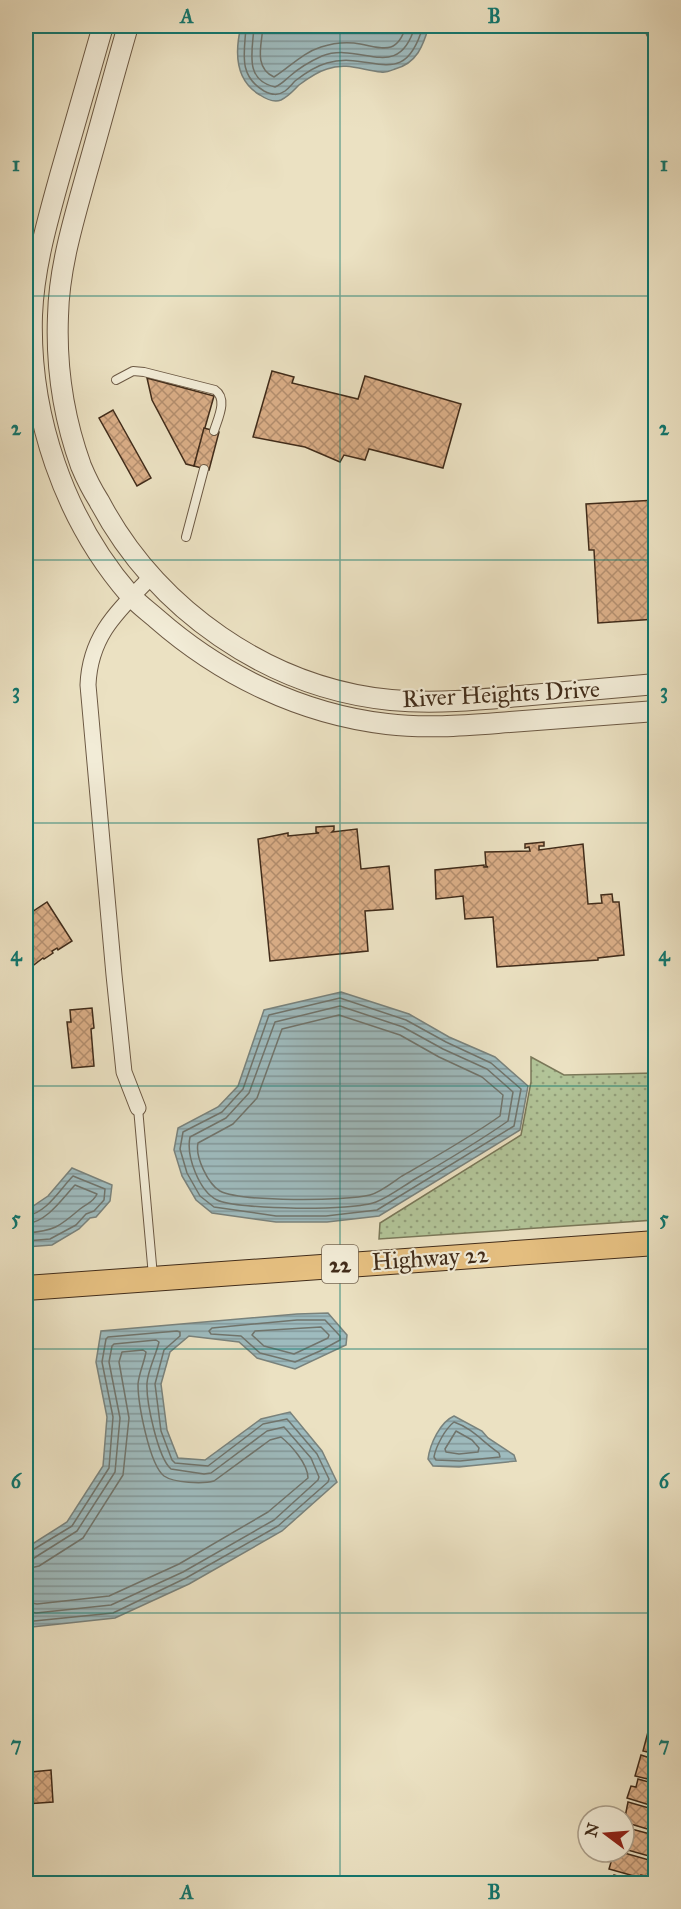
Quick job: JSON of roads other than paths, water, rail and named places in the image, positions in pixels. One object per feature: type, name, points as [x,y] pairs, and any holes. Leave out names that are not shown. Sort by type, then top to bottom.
[{"type":"main road","name":"Highway 22","points":[[26,1287],[656,1243]]},
{"type":"street","name":"River Heights Drive","points":[[103,26],[40,249],[32,315],[29,369],[63,487],[88,537],[132,597],[196,651],[245,680],[295,702],[347,717],[389,724],[445,726],[656,711]]},
{"type":"street","name":"River Heights Drive","points":[[128,26],[64,261],[58,315],[58,363],[69,426],[82,467],[130,552],[152,578],[205,627],[262,662],[297,677],[343,691],[389,700],[449,702],[656,684]]},
{"type":"street","points":[[651,26],[656,36]]},
{"type":"street","points":[[29,369],[58,363]]},
{"type":"street","points":[[138,1108],[124,1072],[88,685],[89,666],[96,642],[106,626],[152,578]]},
{"type":"street","points":[[631,686],[635,713]]},
{"type":"street","points":[[389,700],[389,724]]},
{"type":"lane","points":[[116,380],[133,371],[144,372],[215,390],[222,399],[214,431]]},
{"type":"lane","points":[[186,537],[204,469]]},
{"type":"lane","points":[[138,1108],[153,1278]]},
{"type":"water","points":[[241,26],[429,26],[418,53],[403,66],[385,72],[347,66],[323,70],[299,85],[286,97],[276,101],[265,98],[251,89],[241,73],[238,45]]},
{"type":"water","points":[[341,992],[409,1014],[449,1037],[495,1057],[528,1086],[520,1130],[379,1216],[327,1222],[276,1222],[212,1213],[196,1200],[182,1176],[174,1150],[178,1128],[218,1107],[238,1086],[264,1010]]},
{"type":"water","points":[[72,1168],[112,1185],[110,1201],[96,1217],[90,1218],[79,1229],[52,1245],[26,1247],[26,1211],[48,1196]]},
{"type":"water","points":[[328,1313],[347,1335],[346,1345],[295,1369],[257,1358],[239,1342],[189,1336],[170,1352],[161,1384],[167,1430],[178,1458],[205,1460],[261,1419],[290,1412],[322,1451],[337,1482],[282,1531],[189,1584],[115,1618],[32,1627],[26,1624],[26,1548],[67,1522],[103,1466],[107,1417],[96,1362],[101,1331]]},
{"type":"water","points":[[454,1416],[482,1431],[488,1438],[514,1455],[516,1461],[459,1467],[433,1466],[428,1459],[433,1440],[444,1423]]}]
